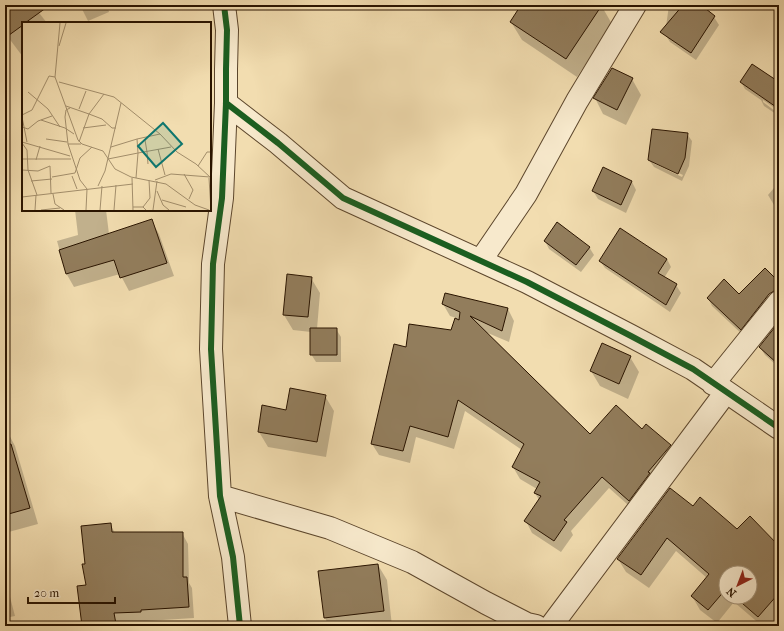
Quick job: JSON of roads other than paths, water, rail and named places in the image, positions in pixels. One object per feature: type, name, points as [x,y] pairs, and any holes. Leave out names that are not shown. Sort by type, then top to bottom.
[{"type":"street","points":[[224,5],[227,30],[226,103],[222,198],[213,264],[211,349],[220,496],[233,556],[240,626]]},
{"type":"street","points":[[481,260],[526,194],[577,101],[635,5]]},
{"type":"street","points":[[226,103],[278,143],[343,198],[527,282],[631,336],[694,370],[779,428]]},
{"type":"street","points":[[551,626],[720,388],[779,302]]},
{"type":"street","points":[[220,496],[330,528],[412,562],[486,603],[527,624],[536,626]]}]
